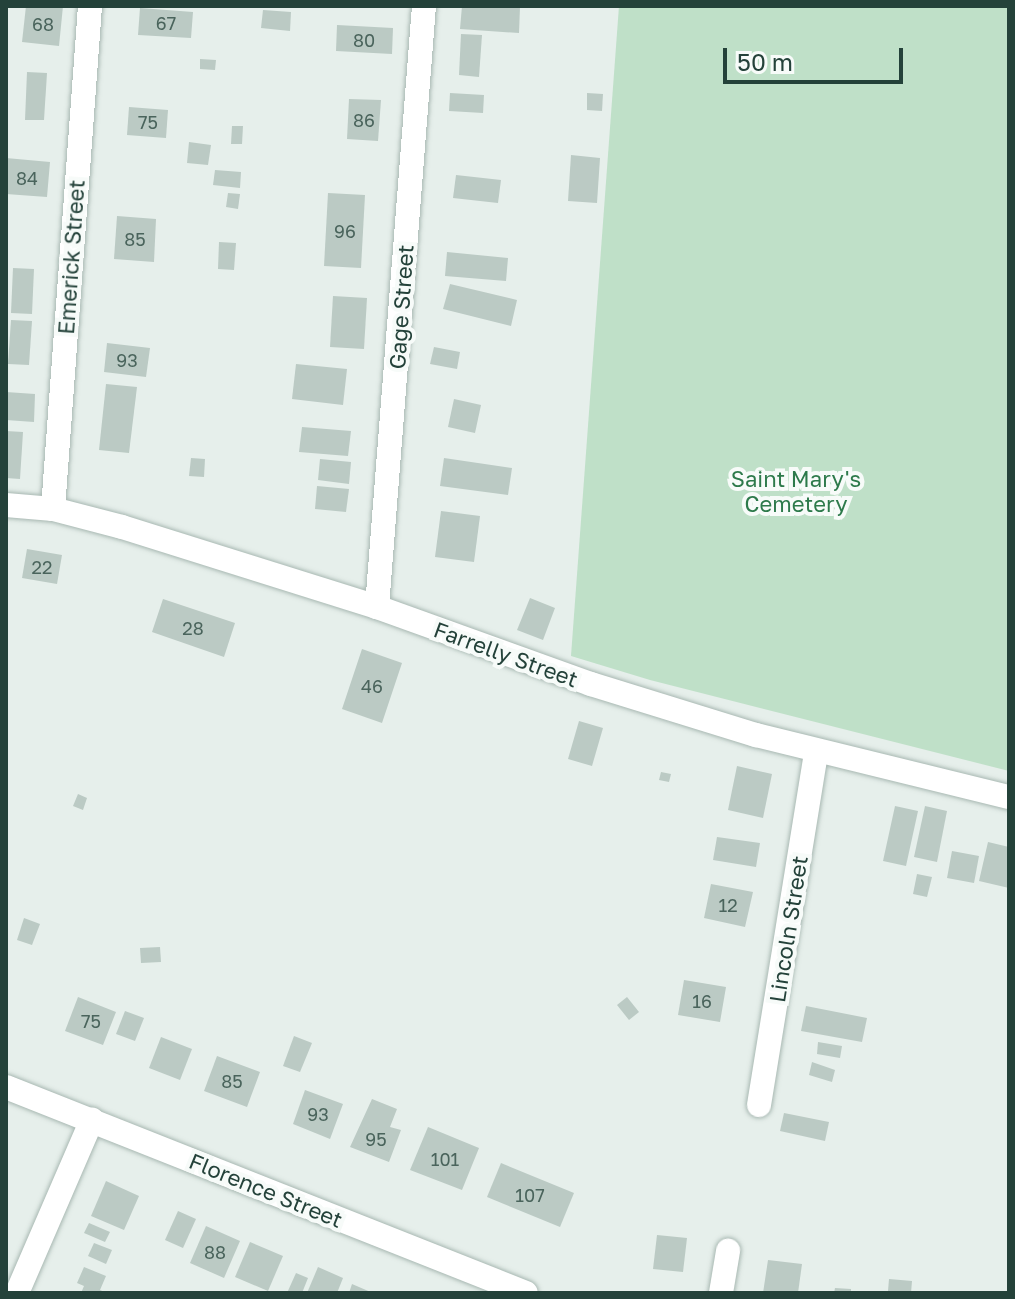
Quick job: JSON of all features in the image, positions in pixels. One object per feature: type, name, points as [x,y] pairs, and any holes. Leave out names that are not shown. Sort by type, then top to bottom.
[{"type":"street","name":"Emerick Street","points":[[53,509],[90,6]]},
{"type":"street","name":"Gage Street","points":[[377,607],[424,6]]},
{"type":"street","name":"Farrelly Street","points":[[6,505],[53,509],[377,607],[591,684],[816,753],[1009,797]]},
{"type":"street","name":"Lincoln Street","points":[[759,1105],[816,753]]},
{"type":"street","name":"Florence Street","points":[[6,1087],[526,1293]]},
{"type":"street","points":[[17,1293],[92,1120]]},
{"type":"street","points":[[721,1293],[728,1251]]},
{"type":"green space","name":"Saint Mary's Cemetery","points":[[619,6],[1009,6],[1009,771],[650,680],[571,656]]},
{"type":"building","points":[[26,6],[63,6],[59,46],[22,42]]},
{"type":"building","points":[[462,6],[520,7],[519,33],[460,29]]},
{"type":"building","points":[[140,8],[193,12],[191,38],[138,35]]},
{"type":"building","points":[[263,10],[291,12],[290,31],[261,28]]},
{"type":"building","points":[[337,25],[393,28],[392,54],[336,51]]},
{"type":"building","points":[[461,34],[482,35],[479,77],[459,75]]},
{"type":"building","points":[[200,59],[216,60],[215,70],[200,69]]},
{"type":"building","points":[[27,72],[47,73],[44,120],[25,120]]},
{"type":"building","points":[[450,93],[484,95],[483,113],[449,111]]},
{"type":"building","points":[[587,93],[603,94],[602,111],[587,110]]},
{"type":"building","points":[[349,99],[381,100],[378,141],[347,139]]},
{"type":"building","points":[[129,107],[168,110],[166,138],[127,135]]},
{"type":"building","points":[[232,126],[243,126],[242,144],[231,144]]},
{"type":"building","points":[[189,142],[211,145],[208,165],[187,163]]},
{"type":"building","points":[[571,155],[600,158],[597,203],[568,201]]},
{"type":"building","points":[[6,158],[50,162],[47,197],[6,194]]},
{"type":"building","points":[[215,170],[241,172],[240,188],[213,185]]},
{"type":"building","points":[[456,175],[501,180],[498,203],[453,198]]},
{"type":"building","points":[[228,193],[240,194],[238,209],[226,207]]},
{"type":"building","points":[[328,193],[365,195],[361,268],[324,266]]},
{"type":"building","points":[[117,216],[156,219],[154,262],[114,259]]},
{"type":"building","points":[[219,242],[236,243],[234,270],[218,269]]},
{"type":"building","points":[[447,252],[508,258],[506,281],[445,276]]},
{"type":"building","points":[[13,268],[34,269],[32,314],[11,313]]},
{"type":"building","points":[[450,284],[517,300],[511,326],[443,309]]},
{"type":"building","points":[[333,296],[367,298],[364,349],[330,347]]},
{"type":"building","points":[[11,320],[32,321],[29,365],[8,364]]},
{"type":"building","points":[[107,343],[150,348],[146,377],[104,372]]},
{"type":"building","points":[[434,347],[460,352],[457,369],[430,364]]},
{"type":"building","points":[[296,364],[347,369],[343,405],[292,399]]},
{"type":"building","points":[[106,384],[137,387],[129,453],[99,450]]},
{"type":"building","points":[[6,392],[35,394],[34,422],[6,420]]},
{"type":"building","points":[[454,399],[481,405],[475,433],[448,427]]},
{"type":"building","points":[[302,427],[351,431],[348,456],[299,452]]},
{"type":"building","points":[[6,431],[23,432],[20,479],[6,478]]},
{"type":"building","points":[[191,458],[205,459],[204,477],[189,476]]},
{"type":"building","points":[[444,458],[512,468],[508,495],[440,486]]},
{"type":"building","points":[[320,459],[351,462],[349,484],[318,480]]},
{"type":"building","points":[[317,486],[349,489],[346,512],[315,509]]},
{"type":"building","points":[[441,511],[480,516],[474,562],[435,557]]},
{"type":"building","points":[[27,549],[62,555],[57,584],[22,578]]},
{"type":"building","points":[[530,598],[555,608],[543,640],[517,630]]},
{"type":"building","points":[[163,599],[235,623],[224,657],[152,632]]},
{"type":"building","points":[[362,649],[402,663],[382,723],[342,709]]},
{"type":"building","points":[[579,721],[603,728],[592,766],[568,759]]},
{"type":"building","points":[[737,766],[772,774],[763,818],[728,810]]},
{"type":"building","points":[[661,772],[671,774],[669,782],[659,780]]},
{"type":"building","points":[[78,794],[87,798],[83,810],[73,806]]},
{"type":"building","points":[[895,806],[918,811],[906,866],[883,861]]},
{"type":"building","points":[[925,806],[947,811],[937,862],[914,857]]},
{"type":"building","points":[[717,837],[760,843],[756,867],[713,860]]},
{"type":"building","points":[[988,842],[1009,847],[1009,888],[979,881]]},
{"type":"building","points":[[952,851],[979,856],[974,883],[947,878]]},
{"type":"building","points":[[917,874],[932,877],[927,897],[913,894]]},
{"type":"building","points":[[711,884],[753,892],[745,927],[704,918]]},
{"type":"building","points":[[24,918],[40,924],[32,945],[17,940]]},
{"type":"building","points":[[160,947],[161,962],[141,963],[140,948]]},
{"type":"building","points":[[684,980],[726,987],[720,1022],[678,1015]]},
{"type":"building","points":[[78,997],[116,1012],[103,1045],[65,1031]]},
{"type":"building","points":[[627,997],[639,1012],[629,1020],[617,1005]]},
{"type":"building","points":[[806,1006],[867,1018],[862,1042],[801,1031]]},
{"type":"building","points":[[125,1011],[144,1018],[135,1041],[116,1034]]},
{"type":"building","points":[[294,1036],[312,1043],[300,1072],[283,1066]]},
{"type":"building","points":[[161,1037],[192,1049],[180,1080],[149,1068]]},
{"type":"building","points":[[818,1042],[842,1046],[840,1058],[817,1054]]},
{"type":"building","points":[[217,1056],[260,1072],[247,1107],[204,1091]]},
{"type":"building","points":[[812,1062],[835,1070],[832,1082],[809,1075]]},
{"type":"building","points":[[305,1090],[343,1104],[330,1139],[293,1124]]},
{"type":"building","points":[[372,1099],[397,1109],[390,1127],[401,1130],[389,1162],[350,1147]]},
{"type":"building","points":[[784,1113],[829,1122],[825,1141],[780,1131]]},
{"type":"building","points":[[428,1127],[479,1148],[462,1190],[410,1170]]},
{"type":"building","points":[[501,1163],[574,1193],[560,1227],[487,1197]]},
{"type":"building","points":[[106,1181],[139,1196],[124,1230],[91,1216]]},
{"type":"building","points":[[178,1211],[196,1219],[183,1248],[165,1240]]},
{"type":"building","points":[[89,1223],[110,1232],[105,1242],[84,1233]]},
{"type":"building","points":[[206,1226],[240,1241],[224,1278],[190,1263]]},
{"type":"building","points":[[657,1235],[687,1238],[683,1272],[653,1269]]},
{"type":"building","points":[[250,1242],[283,1256],[268,1291],[235,1277]]},
{"type":"building","points":[[94,1243],[112,1250],[106,1264],[88,1256]]},
{"type":"building","points":[[768,1260],[802,1264],[798,1293],[763,1293]]},
{"type":"building","points":[[84,1267],[106,1276],[100,1290],[107,1293],[81,1293],[84,1286],[77,1283]]},
{"type":"building","points":[[318,1267],[343,1278],[337,1293],[307,1293]]},
{"type":"building","points":[[296,1273],[308,1278],[302,1293],[287,1293]]},
{"type":"building","points":[[889,1279],[912,1281],[911,1293],[888,1291]]},
{"type":"building","points":[[352,1284],[373,1293],[349,1293]]},
{"type":"building","points":[[835,1288],[851,1289],[851,1293],[834,1293]]}]
